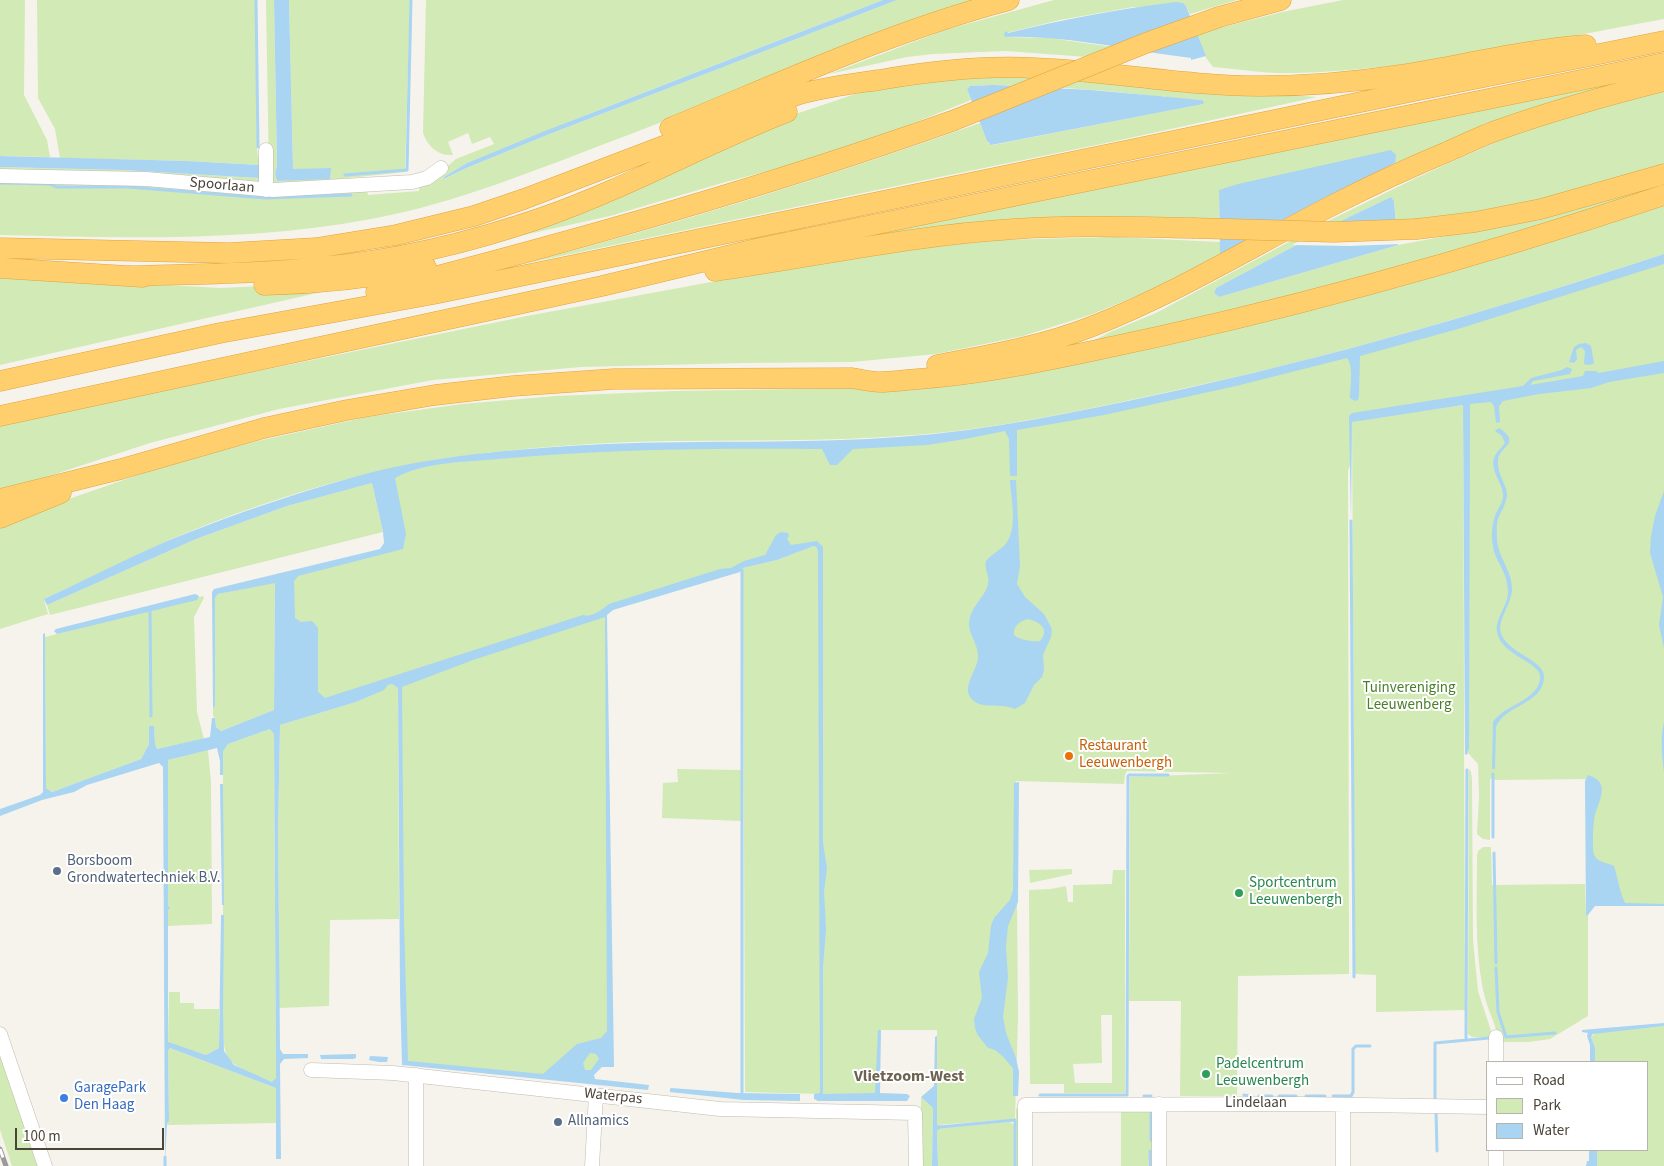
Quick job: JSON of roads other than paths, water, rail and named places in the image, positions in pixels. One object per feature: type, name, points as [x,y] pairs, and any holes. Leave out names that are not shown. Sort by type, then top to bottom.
[{"type":"highway","points":[[524,199],[616,151],[854,51],[1009,0]]},
{"type":"highway","points":[[220,333],[445,275],[840,160],[952,121],[1146,43],[1219,17],[1282,0]]},
{"type":"highway","points":[[0,248],[211,253],[273,251],[316,248],[430,228],[474,216],[524,199],[819,88],[955,69],[1017,67],[1221,84],[1262,86],[1321,84],[1402,75],[1556,48],[1664,39]]},
{"type":"highway","points":[[0,381],[220,333],[434,294],[1664,39]]},
{"type":"highway","points":[[0,416],[602,286],[760,248],[1664,63]]},
{"type":"highway","points":[[130,276],[271,271],[324,267],[402,255],[475,238],[545,217],[584,202],[773,117],[878,80]]},
{"type":"highway","points":[[851,378],[877,371],[934,366],[998,354],[1091,327],[1142,306],[1333,205],[1413,166],[1491,133],[1589,100],[1664,81]]},
{"type":"highway","points":[[602,286],[764,264],[926,238],[1013,229],[1085,226],[1334,232],[1417,229],[1475,222],[1541,209],[1664,174]]},
{"type":"highway","points":[[0,499],[121,469],[264,428],[347,410],[460,392],[614,379],[851,378],[880,382],[946,377],[1061,357],[1151,339],[1377,284],[1521,242],[1664,195]]},
{"type":"highway","points":[[0,268],[130,276],[208,284],[284,284],[328,282],[381,275],[555,244]]},
{"type":"highway","points":[[0,518],[121,469]]},
{"type":"street","points":[[266,150],[266,190]]},
{"type":"street","name":"Spoorlaan","points":[[0,176],[146,179],[266,190],[412,182],[427,178],[441,168]]},
{"type":"street","points":[[0,1034],[45,1166]]},
{"type":"street","points":[[1496,1037],[1496,1061]]},
{"type":"street","name":"Waterpas","points":[[311,1070],[416,1075],[720,1109],[915,1113],[916,1166]]},
{"type":"street","points":[[416,1075],[416,1166]]},
{"type":"street","points":[[592,1166],[596,1095]]},
{"type":"street","points":[[1159,1104],[1159,1166]]},
{"type":"street","name":"Lindelaan","points":[[1025,1166],[1025,1105],[1486,1106]]},
{"type":"street","points":[[1343,1105],[1343,1166]]},
{"type":"street","points":[[1496,1151],[1496,1166]]},
{"type":"water","points":[[274,0],[289,0],[293,169],[331,168],[330,179],[277,181],[275,174],[277,165]]},
{"type":"water","points":[[883,0],[897,0],[547,135],[444,179],[444,177],[467,163],[545,131]]},
{"type":"water","points":[[1176,2],[1183,3],[1186,6],[1206,56],[1191,60],[1191,58],[1098,44],[1052,38],[1005,37],[1004,34],[1006,31],[1008,33],[1092,15]]},
{"type":"water","points":[[994,85],[1091,90],[1202,100],[1204,102],[1203,104],[991,145],[987,141],[967,89],[970,86]]},
{"type":"water","points":[[1391,150],[1396,155],[1395,163],[1220,254],[1219,190],[1238,184]]},
{"type":"water","points":[[0,156],[259,165],[259,178],[123,170],[0,167]]},
{"type":"water","points":[[1391,197],[1394,201],[1398,245],[1219,297],[1214,293],[1216,288],[1345,219]]},
{"type":"water","points":[[1664,254],[1664,264],[1458,329],[1360,356],[1359,396],[1358,400],[1355,401],[1350,398],[1351,372],[1347,358],[1236,386],[1104,415],[1017,430],[1017,476],[1010,476],[1009,439],[1005,431],[927,445],[853,449],[837,465],[830,465],[822,449],[700,449],[538,456],[459,462],[418,469],[395,478],[406,534],[403,549],[298,576],[294,581],[295,618],[301,622],[312,621],[318,628],[318,692],[325,698],[583,615],[593,614],[609,604],[720,569],[731,568],[744,561],[765,555],[776,535],[781,532],[788,533],[787,539],[791,545],[817,541],[823,547],[823,843],[827,868],[824,891],[826,930],[823,966],[823,1094],[875,1093],[878,1030],[881,1030],[880,1093],[907,1094],[910,1096],[907,1101],[818,1101],[814,1099],[814,1094],[820,1093],[818,553],[817,548],[814,546],[777,560],[743,568],[740,572],[613,610],[607,615],[614,1067],[602,1067],[594,1075],[595,1079],[649,1085],[648,1090],[402,1065],[398,688],[392,684],[388,685],[384,690],[356,702],[280,725],[278,832],[280,1049],[283,1054],[308,1054],[308,1058],[284,1059],[280,1064],[281,1159],[276,1159],[276,1088],[170,1048],[168,1050],[169,1121],[167,1124],[165,1161],[163,767],[159,763],[87,785],[74,792],[42,800],[0,816],[0,809],[40,795],[43,792],[43,634],[45,633],[46,788],[52,792],[141,759],[149,744],[149,726],[154,726],[157,749],[210,737],[212,718],[215,718],[216,727],[221,731],[274,710],[275,583],[218,594],[215,598],[215,706],[213,708],[212,592],[214,589],[380,549],[384,543],[383,532],[372,483],[287,506],[196,539],[47,605],[44,599],[164,542],[274,501],[321,486],[398,466],[487,453],[606,444],[899,437],[1029,420],[1221,381],[1349,349]],"holes":[[[605,617],[607,1031],[601,1038],[577,1044],[543,1074],[408,1061],[404,922],[402,687],[473,660]],[[270,729],[274,734],[276,1078],[272,1082],[234,1065],[224,1051],[224,915],[221,915],[219,1048],[206,1055],[168,1042],[168,910],[170,908],[168,906],[168,760],[217,748],[220,761],[220,775],[223,775],[223,751],[228,744]],[[590,1053],[596,1054],[599,1059],[591,1070],[585,1070],[583,1063]]]},
{"type":"water","points":[[1586,343],[1591,346],[1594,363],[1590,365],[1584,364],[1585,351],[1581,347],[1576,350],[1577,359],[1574,363],[1569,362],[1574,347]]},
{"type":"water","points":[[1664,361],[1664,373],[1609,382],[1591,388],[1539,394],[1503,401],[1499,406],[1500,422],[1496,423],[1494,406],[1491,402],[1470,404],[1469,748],[1467,755],[1465,754],[1463,405],[1352,422],[1351,521],[1349,416],[1352,413],[1523,386],[1531,378],[1567,367],[1572,369],[1570,374],[1533,381],[1530,385],[1583,376],[1585,371],[1596,371],[1599,373]]},
{"type":"water","points":[[1499,428],[1506,433],[1509,442],[1499,456],[1498,461],[1507,497],[1497,521],[1497,538],[1499,551],[1510,576],[1512,589],[1500,630],[1506,642],[1512,648],[1539,666],[1543,671],[1544,677],[1542,686],[1537,693],[1531,699],[1507,713],[1496,727],[1495,769],[1492,769],[1493,722],[1504,711],[1532,693],[1540,680],[1540,674],[1536,668],[1506,648],[1500,641],[1497,632],[1498,622],[1508,592],[1506,578],[1494,552],[1492,539],[1494,519],[1503,498],[1502,488],[1493,463],[1495,456],[1505,443],[1502,436],[1495,431]]},
{"type":"water","points":[[1010,480],[1016,480],[1020,566],[1017,584],[1025,597],[1044,614],[1052,629],[1051,637],[1043,655],[1044,670],[1042,677],[1034,685],[1025,703],[1015,709],[1005,706],[983,705],[974,701],[968,691],[978,658],[978,652],[970,632],[969,621],[988,584],[986,561],[1004,546],[1009,539],[1013,523]],"holes":[[[1027,619],[1039,623],[1044,629],[1040,641],[1026,640],[1014,635],[1014,629],[1019,623]]]},
{"type":"water","points":[[1664,491],[1664,648],[1659,625],[1663,597],[1650,553],[1655,516]]},
{"type":"water","points":[[195,594],[199,596],[197,600],[57,634],[54,631],[56,629]]},
{"type":"water","points":[[1664,722],[1664,772],[1662,741]]},
{"type":"water","points":[[1588,775],[1596,779],[1602,788],[1594,823],[1593,852],[1596,858],[1614,866],[1625,903],[1664,904],[1664,906],[1595,906],[1586,916],[1585,781]]},
{"type":"water","points":[[1019,782],[1018,902],[1008,926],[1006,946],[1008,978],[1003,1017],[1006,1033],[1016,1058],[1019,1072],[1018,1096],[1013,1096],[1013,1068],[999,1053],[988,1048],[977,1034],[974,1019],[982,998],[979,972],[988,953],[991,926],[994,918],[1010,900],[1013,890],[1014,783]]},
{"type":"water","points":[[220,784],[223,784],[224,905],[222,905]]},
{"type":"water","points":[[1664,1023],[1664,1026],[1593,1034],[1591,1037],[1595,1048],[1595,1061],[1590,1061],[1588,1033],[1582,1032],[1582,1030]]},
{"type":"water","points":[[937,1036],[937,1125],[943,1126],[937,1131],[938,1166],[932,1166],[933,1108],[921,1097],[934,1086],[935,1037]]},
{"type":"water","points":[[356,1054],[356,1058],[353,1059],[321,1059],[320,1055]]},
{"type":"water","points":[[370,1056],[388,1057],[387,1062],[369,1060]]},
{"type":"water","points":[[671,1088],[738,1093],[800,1094],[800,1101],[744,1100],[670,1092]]},
{"type":"water","points":[[1589,1151],[1597,1151],[1597,1166],[1586,1166],[1587,1161],[1589,1161]]},
{"type":"waterway","points":[[256,0],[258,147]]},
{"type":"waterway","points":[[345,175],[407,170],[411,0]]},
{"type":"waterway","points":[[0,183],[50,184],[56,187],[128,187],[265,198],[351,195]]},
{"type":"waterway","points":[[1351,521],[1354,977]]},
{"type":"waterway","points":[[742,570],[742,1092]]},
{"type":"waterway","points":[[150,609],[151,716]]},
{"type":"waterway","points":[[1466,1040],[1467,770]]},
{"type":"waterway","points":[[1493,774],[1493,837]]},
{"type":"waterway","points":[[1040,1095],[1127,1095],[1128,776],[1168,775]]},
{"type":"waterway","points":[[1494,853],[1496,963]]},
{"type":"waterway","points":[[1496,968],[1498,1012],[1506,1037],[1555,1033]]},
{"type":"waterway","points":[[1435,1102],[1435,1043],[1489,1038]]},
{"type":"waterway","points":[[1333,1096],[1351,1096],[1353,1092],[1353,1049],[1356,1046],[1370,1046]]},
{"type":"waterway","points":[[1244,1095],[1252,1096]]},
{"type":"waterway","points":[[1144,1096],[1151,1096]]},
{"type":"waterway","points":[[1259,1096],[1272,1096]]},
{"type":"waterway","points":[[1279,1096],[1296,1096]]},
{"type":"waterway","points":[[1306,1096],[1325,1096]]},
{"type":"waterway","points":[[1436,1111],[1437,1151]]},
{"type":"waterway","points":[[1151,1113],[1151,1140]]},
{"type":"waterway","points":[[940,1127],[1015,1120],[1015,1166]]},
{"type":"waterway","points":[[1150,1151],[1150,1166]]},
{"type":"waterway","points":[[165,1157],[165,1166]]},
{"type":"railway","points":[[0,1149],[6,1166]]},
{"type":"place","name":"Restaurant Leeuwenbergh","points":[[1069,756]]},
{"type":"place","name":"Borsboom Grondwatertechniek B.V.","points":[[57,871]]},
{"type":"place","name":"Sportcentrum Leeuwenbergh","points":[[1239,893]]},
{"type":"place","name":"Padelcentrum Leeuwenbergh","points":[[1206,1074]]},
{"type":"place","name":"GaragePark Den Haag","points":[[64,1098]]},
{"type":"place","name":"Allnamics","points":[[558,1122]]},
{"type":"district","name":"Vlietzoom-West","points":[[909,1077]]},
{"type":"park label","name":"Tuinvereniging Leeuwenberg","points":[[1409,698]]}]
